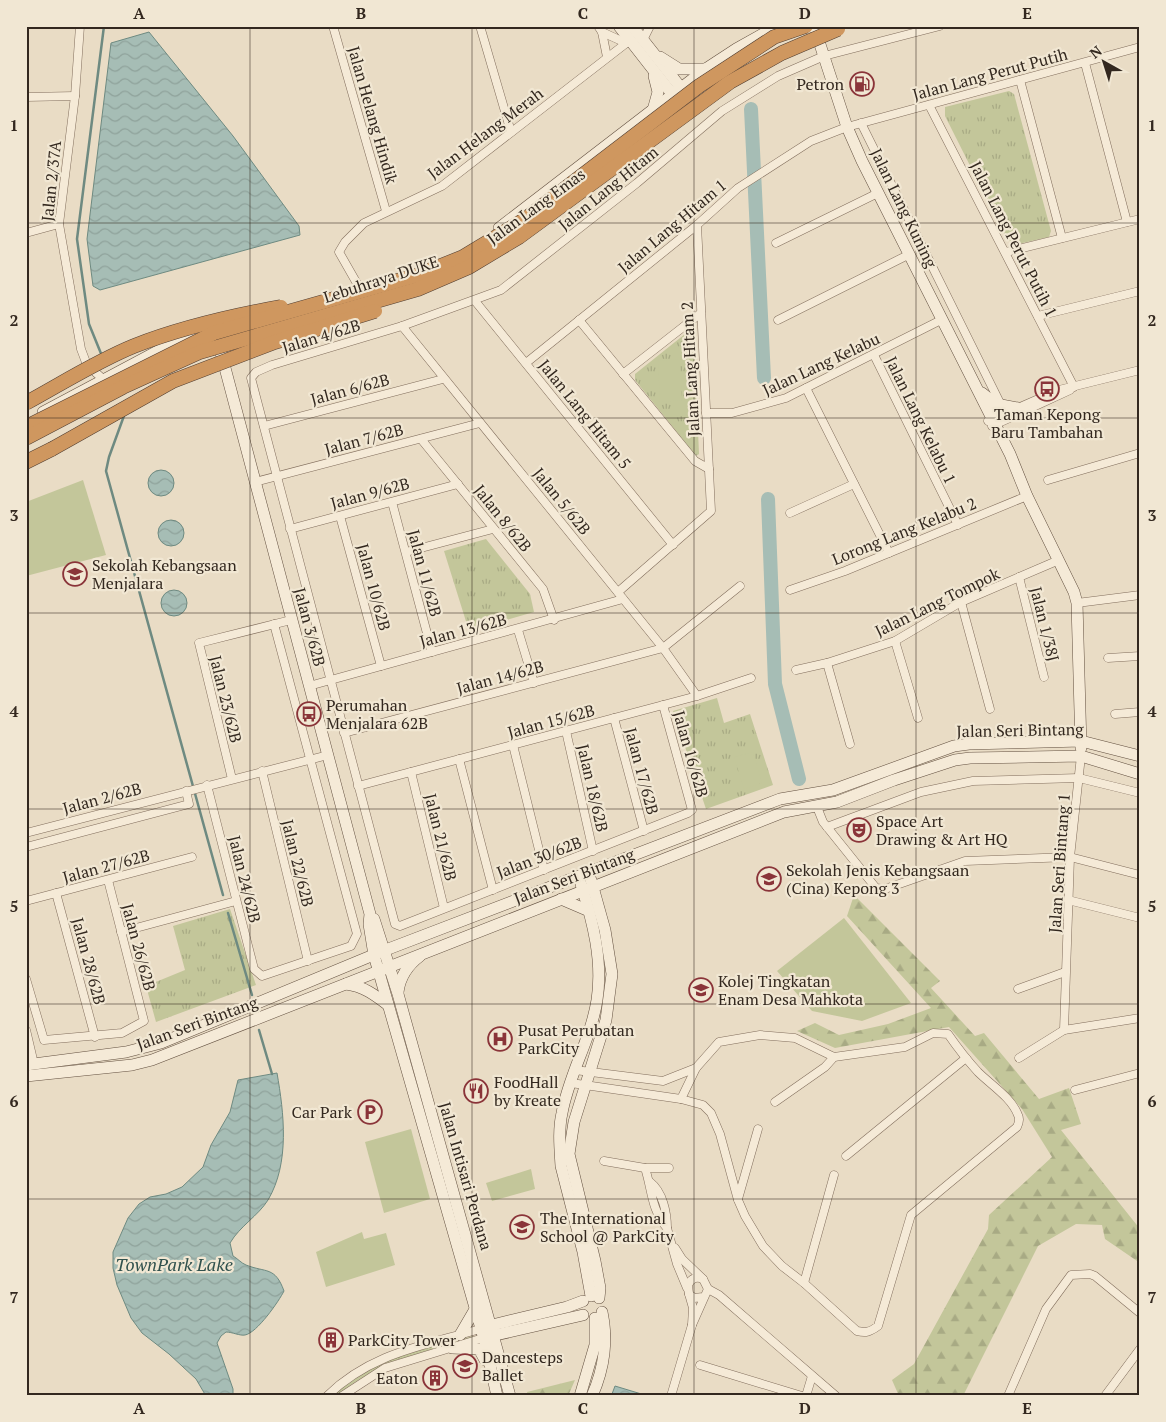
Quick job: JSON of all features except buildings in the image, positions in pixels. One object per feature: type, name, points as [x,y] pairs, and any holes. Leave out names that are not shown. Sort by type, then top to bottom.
[{"type":"highway","name":"Lebuhraya DUKE","points":[[26,438],[123,388],[200,352],[418,289],[470,267],[519,238],[730,82],[789,50],[849,26]]},
{"type":"highway","name":"Lebuhraya DUKE","points":[[26,427],[214,333],[363,289],[418,276],[478,249],[524,220],[699,86],[774,38],[813,28]]},
{"type":"highway","points":[[26,403],[110,357],[180,330],[226,317],[363,289]]},
{"type":"highway","points":[[26,462],[173,381],[275,342],[376,310],[418,289]]},
{"type":"street","name":"Jalan 2/37A","points":[[80,26],[75,96],[59,224],[79,341],[87,365],[82,390]]},
{"type":"street","name":"Jalan Helang Hindik","points":[[333,26],[386,211]]},
{"type":"street","points":[[480,26],[510,132]]},
{"type":"street","points":[[619,26],[627,42],[651,70],[676,91]]},
{"type":"street","points":[[632,26],[676,91],[688,105]]},
{"type":"street","points":[[644,43],[650,26]]},
{"type":"street","name":"Jalan Lang Emas","points":[[26,421],[184,337],[217,326],[363,289],[434,265],[484,239],[707,68],[777,26]]},
{"type":"street","points":[[754,39],[793,26]]},
{"type":"street","name":"Jalan Lang Emas","points":[[26,445],[182,362],[220,349],[410,297],[475,268],[528,237],[653,136],[688,105],[774,50],[813,28],[835,26]]},
{"type":"street","points":[[824,56],[940,26]]},
{"type":"street","name":"Jalan Lang Kuning","points":[[813,28],[847,127],[908,256],[976,386],[1005,456],[1014,466],[1059,560],[1077,603],[1081,756]]},
{"type":"street","points":[[600,29],[627,42]]},
{"type":"street","points":[[600,29],[607,57]]},
{"type":"street","name":"Jalan Helang Merah","points":[[363,289],[339,252],[345,242],[364,223],[442,186],[627,42]]},
{"type":"street","points":[[644,43],[680,69],[707,68]]},
{"type":"street","name":"Jalan Lang Perut Putih","points":[[847,127],[1085,64],[1140,47]]},
{"type":"street","name":"Jalan Lang Hitam","points":[[402,326],[501,290],[637,183],[722,111],[786,72],[824,56]]},
{"type":"street","points":[[1085,64],[1127,222]]},
{"type":"street","points":[[651,70],[658,92],[653,110]]},
{"type":"street","points":[[1020,80],[1062,238]]},
{"type":"street","points":[[26,97],[75,96]]},
{"type":"street","name":"Jalan Lang Perut Putih 1","points":[[929,105],[1074,387]]},
{"type":"street","points":[[861,123],[1002,406]]},
{"type":"street","name":"Jalan Lang Hitam 1","points":[[526,363],[697,225],[738,188],[820,137],[847,127]]},
{"type":"street","points":[[776,243],[878,193]]},
{"type":"street","points":[[1006,252],[1140,219]]},
{"type":"street","points":[[26,233],[59,224]]},
{"type":"street","name":"Jalan Lang Hitam 2","points":[[673,545],[710,512],[697,225]]},
{"type":"street","points":[[778,320],[908,256]]},
{"type":"street","points":[[1038,316],[1140,291]]},
{"type":"street","name":"Jalan Lang Hitam 5","points":[[475,301],[673,545]]},
{"type":"street","points":[[220,349],[222,336],[227,332],[269,313]]},
{"type":"street","points":[[623,374],[701,313]]},
{"type":"street","points":[[579,320],[695,461],[709,469]]},
{"type":"street","name":"Jalan Lang Kelabu","points":[[706,413],[732,413],[757,408],[786,398],[941,320]]},
{"type":"street","name":"Jalan 4/62B","points":[[251,378],[256,372],[272,365],[402,326]]},
{"type":"street","name":"Jalan 5/62B","points":[[402,326],[443,379],[663,648],[697,696]]},
{"type":"street","points":[[142,358],[202,336],[213,339],[220,349]]},
{"type":"street","name":"Jalan 3/62B","points":[[220,349],[370,914],[376,921],[379,953],[384,968]]},
{"type":"street","name":"Jalan Lang Kelabu 1","points":[[874,355],[958,525]]},
{"type":"street","points":[[87,365],[109,376]]},
{"type":"street","name":"Jalan Lang Kuning","points":[[966,370],[967,378],[992,423]]},
{"type":"street","points":[[992,423],[1018,408],[1059,390],[1140,370]]},
{"type":"street","name":"Jalan 3/62B","points":[[251,378],[395,924]]},
{"type":"street","name":"Jalan 6/62B","points":[[264,426],[443,379]]},
{"type":"street","points":[[976,386],[985,397],[1002,406],[1018,408]]},
{"type":"street","points":[[992,423],[1062,395],[1074,387]]},
{"type":"street","points":[[806,388],[889,553]]},
{"type":"street","name":"Jalan 7/62B","points":[[255,482],[480,423]]},
{"type":"street","name":"Jalan 8/62B","points":[[421,438],[543,589],[554,620]]},
{"type":"street","points":[[1048,480],[1140,453]]},
{"type":"street","name":"Jalan 9/62B","points":[[290,529],[458,484]]},
{"type":"street","points":[[790,513],[854,484]]},
{"type":"street","name":"Lorong Lang Kelabu 2","points":[[790,590],[845,571],[1027,496]]},
{"type":"street","name":"Jalan 11/62B","points":[[392,502],[432,652]]},
{"type":"street","name":"Jalan 10/62B","points":[[340,516],[381,666]]},
{"type":"street","points":[[406,552],[493,529]]},
{"type":"street","points":[[618,592],[673,545]]},
{"type":"street","name":"Jalan Lang Tompok","points":[[796,670],[827,663],[895,641],[961,602],[1059,560]]},
{"type":"street","name":"Jalan 1/38J","points":[[1019,577],[1044,677]]},
{"type":"street","points":[[663,648],[740,586]]},
{"type":"street","points":[[1077,603],[1140,595]]},
{"type":"street","name":"Jalan 13/62B","points":[[309,686],[518,630],[623,599]]},
{"type":"street","points":[[961,602],[990,708]]},
{"type":"street","points":[[291,620],[274,624],[357,934],[351,946],[308,961]]},
{"type":"street","name":"Jalan 23/62B","points":[[232,779],[198,645],[201,641],[274,624]]},
{"type":"street","points":[[518,630],[534,683]]},
{"type":"street","points":[[895,641],[918,718]]},
{"type":"street","name":"Jalan 14/62B","points":[[344,733],[663,648]]},
{"type":"street","points":[[1108,658],[1140,656]]},
{"type":"street","points":[[827,663],[850,744]]},
{"type":"street","name":"Jalan 15/62B","points":[[358,786],[697,696],[751,678]]},
{"type":"street","name":"Jalan 16/62B","points":[[663,705],[692,810]]},
{"type":"street","points":[[1115,714],[1140,712]]},
{"type":"street","name":"Jalan 17/62B","points":[[614,718],[644,831]]},
{"type":"street","name":"Jalan 18/62B","points":[[566,731],[594,851]]},
{"type":"street","name":"Jalan Seri Bintang","points":[[30,1064],[126,1052],[161,1043],[379,953],[780,799],[833,790],[954,746],[1081,741],[1140,756]]},
{"type":"street","points":[[513,745],[544,870]]},
{"type":"street","name":"Jalan 2/62B","points":[[26,833],[186,790],[328,755]]},
{"type":"street","name":"Jalan Seri Bintang","points":[[26,1076],[132,1065],[152,1060],[784,812],[838,802],[894,780],[955,760],[1081,756],[1140,774]]},
{"type":"street","name":"Jalan Seri Bintang 1","points":[[1064,1030],[1064,972],[1070,858],[1081,756]]},
{"type":"street","points":[[459,760],[494,890]]},
{"type":"street","name":"Jalan 22/62B","points":[[262,771],[308,961]]},
{"type":"street","name":"Jalan 21/62B","points":[[411,772],[444,908]]},
{"type":"street","points":[[827,827],[921,792],[973,781],[1079,778],[1140,793]]},
{"type":"street","name":"Jalan 24/62B","points":[[207,785],[254,969],[262,976],[308,961]]},
{"type":"street","points":[[26,847],[189,804],[186,790]]},
{"type":"street","points":[[793,797],[810,798],[827,827],[876,888],[881,889],[964,861],[1070,858],[1140,875]]},
{"type":"street","name":"Jalan 30/62B","points":[[395,924],[400,926],[494,890],[684,816],[692,810]]},
{"type":"street","name":"Jalan 27/62B","points":[[26,901],[192,857]]},
{"type":"street","points":[[580,1396],[594,1345],[598,1315],[603,1305],[591,1298],[583,1252],[561,1166],[561,1120],[593,1017],[598,986],[599,963],[593,908],[583,875]]},
{"type":"street","name":"Jalan 26/62B","points":[[95,1037],[122,1033],[144,1021],[108,880]]},
{"type":"street","points":[[593,908],[612,880]]},
{"type":"street","name":"Jalan 28/62B","points":[[56,893],[95,1037]]},
{"type":"street","points":[[561,899],[593,908],[605,930],[612,974],[606,1020],[574,1122],[569,1154],[600,1288],[580,1308],[583,1315]]},
{"type":"street","points":[[1068,900],[1140,918]]},
{"type":"street","points":[[121,932],[236,901]]},
{"type":"street","points":[[398,994],[401,978],[406,970],[424,952]]},
{"type":"street","name":"Jalan Intisari Perdana","points":[[384,968],[398,994],[474,1311],[500,1357],[510,1396]]},
{"type":"street","name":"Jalan Intisari Perdana","points":[[384,968],[388,1005],[448,1197],[484,1304],[497,1396]]},
{"type":"street","points":[[1018,990],[1064,972]]},
{"type":"street","points":[[26,979],[44,1040],[95,1037]]},
{"type":"street","points":[[345,984],[357,985],[388,1005]]},
{"type":"street","points":[[1019,1058],[1064,1030],[1140,1018]]},
{"type":"street","points":[[26,1030],[30,1064]]},
{"type":"street","points":[[571,1083],[681,1099],[703,1105],[711,1112],[720,1134],[738,1200],[763,1246],[782,1266],[804,1283],[857,1331],[871,1331],[878,1326],[911,1215],[1018,1127],[1019,1122],[1018,1115],[1003,1096],[966,1058],[948,1034],[933,1033],[905,1046],[834,1057],[795,1038],[760,1035],[719,1042],[696,1068],[681,1099]]},
{"type":"street","points":[[775,1102],[825,1067],[834,1057]]},
{"type":"street","points":[[846,1156],[966,1058]]},
{"type":"street","points":[[575,1070],[663,1081],[696,1068]]},
{"type":"street","points":[[1075,1090],[1140,1072]]},
{"type":"street","points":[[628,1092],[631,1078]]},
{"type":"street","points":[[738,1200],[758,1129]]},
{"type":"street","points":[[604,1161],[645,1168],[670,1168]]},
{"type":"street","points":[[645,1168],[650,1182],[657,1188],[667,1216],[666,1228],[682,1259],[704,1279],[708,1290],[719,1295],[836,1396]]},
{"type":"street","points":[[804,1283],[834,1175]]},
{"type":"street","points":[[671,1396],[692,1325],[693,1308],[676,1264],[672,1242]]},
{"type":"street","points":[[1008,1396],[1046,1309],[1071,1275],[1090,1274],[1095,1276],[1140,1313]]},
{"type":"street","points":[[688,1291],[691,1280],[697,1278],[704,1279]]},
{"type":"street","points":[[692,1325],[696,1321],[703,1297],[708,1290]]},
{"type":"street","points":[[688,1291],[694,1298],[703,1297]]},
{"type":"street","points":[[342,1396],[385,1368],[452,1348],[487,1332],[517,1324],[591,1298]]},
{"type":"street","points":[[484,1304],[497,1317],[517,1324],[583,1315],[598,1315]]},
{"type":"street","points":[[460,1334],[474,1311]]},
{"type":"street","points":[[592,1396],[605,1350],[605,1327],[598,1315]]},
{"type":"street","points":[[500,1357],[503,1344],[517,1324]]},
{"type":"street","points":[[327,1396],[355,1373],[384,1356],[460,1334],[487,1332]]},
{"type":"street","points":[[452,1348],[479,1348],[494,1382]]},
{"type":"street","points":[[1105,1396],[1140,1349]]},
{"type":"street","points":[[700,1365],[802,1396]]},
{"type":"street","points":[[806,1396],[812,1376]]},
{"type":"street","points":[[821,1396],[824,1386]]},
{"type":"green space","points":[[1009,91],[1014,94],[1051,231],[1049,237],[1014,245],[1006,237],[945,116],[945,107]]},
{"type":"green space","points":[[690,330],[694,336],[699,454],[696,456],[635,380],[635,374]]},
{"type":"green space","points":[[680,359],[682,400],[660,402],[658,361]]},
{"type":"green space","points":[[83,480],[106,555],[26,576],[26,502]]},
{"type":"green space","points":[[486,539],[530,594],[534,612],[469,631],[444,551]]},
{"type":"green space","points":[[717,698],[724,723],[750,714],[773,785],[706,809],[673,711]]},
{"type":"green space","points":[[753,752],[762,783],[744,789],[734,757]]},
{"type":"green space","points":[[854,895],[940,981],[931,988],[975,1036],[984,1033],[1039,1099],[1069,1088],[1081,1124],[1061,1130],[1140,1229],[1140,1263],[1105,1239],[1102,1225],[1076,1224],[1038,1246],[963,1396],[899,1396],[892,1380],[914,1364],[988,1229],[989,1215],[1052,1157],[1022,1109],[949,1027],[835,1048],[797,1031],[815,1023],[839,1035],[888,1024],[931,1008],[847,916]]},
{"type":"green space","points":[[230,909],[256,985],[156,1022],[146,986],[185,970],[173,926]]},
{"type":"green space","points":[[844,918],[911,1003],[862,1021],[812,1011],[777,971]]},
{"type":"green space","points":[[411,1129],[430,1199],[384,1213],[365,1142]]},
{"type":"green space","points":[[531,1169],[535,1189],[492,1201],[486,1183]]},
{"type":"green space","points":[[362,1232],[364,1239],[386,1233],[395,1265],[326,1287],[316,1252]]},
{"type":"green space","points":[[473,1336],[473,1338],[385,1366],[368,1374],[337,1396],[333,1396],[364,1372],[381,1364],[417,1351]]},
{"type":"green space","points":[[575,1380],[568,1396],[528,1396],[527,1392]]},
{"type":"water","points":[[149,32],[233,136],[299,226],[300,235],[100,290],[93,286],[87,239],[111,43]]},
{"type":"water","points":[[161,470],[170,474],[174,483],[170,492],[161,496],[152,492],[148,483],[152,474]]},
{"type":"water","points":[[171,520],[180,524],[184,533],[180,542],[171,546],[162,542],[158,533],[162,524]]},
{"type":"water","points":[[174,590],[183,594],[187,603],[183,612],[174,616],[165,612],[161,603],[165,594]]},
{"type":"water","name":"TownPark Lake","points":[[277,1073],[283,1121],[280,1170],[268,1200],[230,1243],[233,1256],[246,1265],[273,1274],[281,1283],[284,1291],[267,1316],[250,1333],[243,1335],[226,1332],[221,1336],[217,1343],[233,1389],[233,1396],[206,1396],[196,1379],[169,1354],[142,1333],[131,1318],[117,1285],[113,1268],[113,1252],[128,1218],[139,1204],[150,1197],[166,1194],[182,1187],[203,1167],[211,1145],[230,1112],[238,1080]]},
{"type":"water","points":[[615,1386],[648,1396],[612,1394]]},
{"type":"waterway","points":[[102,356],[89,324],[77,239],[104,26]]},
{"type":"waterway","points":[[751,109],[764,378]]},
{"type":"waterway","points":[[125,413],[109,457],[106,471],[223,895]]},
{"type":"waterway","points":[[768,499],[775,684],[799,779]]},
{"type":"waterway","points":[[228,913],[252,995]]},
{"type":"waterway","points":[[259,1030],[272,1074]]},
{"type":"place","name":"Petron","points":[[862,84]]},
{"type":"place","name":"Taman Kepong Baru Tambahan","points":[[1047,389]]},
{"type":"place","name":"Sekolah Kebangsaan Menjalara","points":[[75,574]]},
{"type":"place","name":"Perumahan Menjalara 62B","points":[[309,714]]},
{"type":"place","name":"Space Art Drawing & Art HQ","points":[[859,830]]},
{"type":"place","name":"Sekolah Jenis Kebangsaan (Cina) Kepong 3","points":[[769,879]]},
{"type":"place","name":"Kolej Tingkatan Enam Desa Mahkota","points":[[701,990]]},
{"type":"place","name":"Pusat Perubatan ParkCity","points":[[500,1039]]},
{"type":"place","name":"FoodHall by Kreate","points":[[476,1091]]},
{"type":"place","name":"Car Park","points":[[370,1112]]},
{"type":"place","name":"The International School @ ParkCity","points":[[522,1227]]},
{"type":"place","name":"ParkCity Tower","points":[[331,1340]]},
{"type":"place","name":"Dancesteps Ballet","points":[[465,1366]]},
{"type":"place","name":"Eaton","points":[[435,1378]]}]
